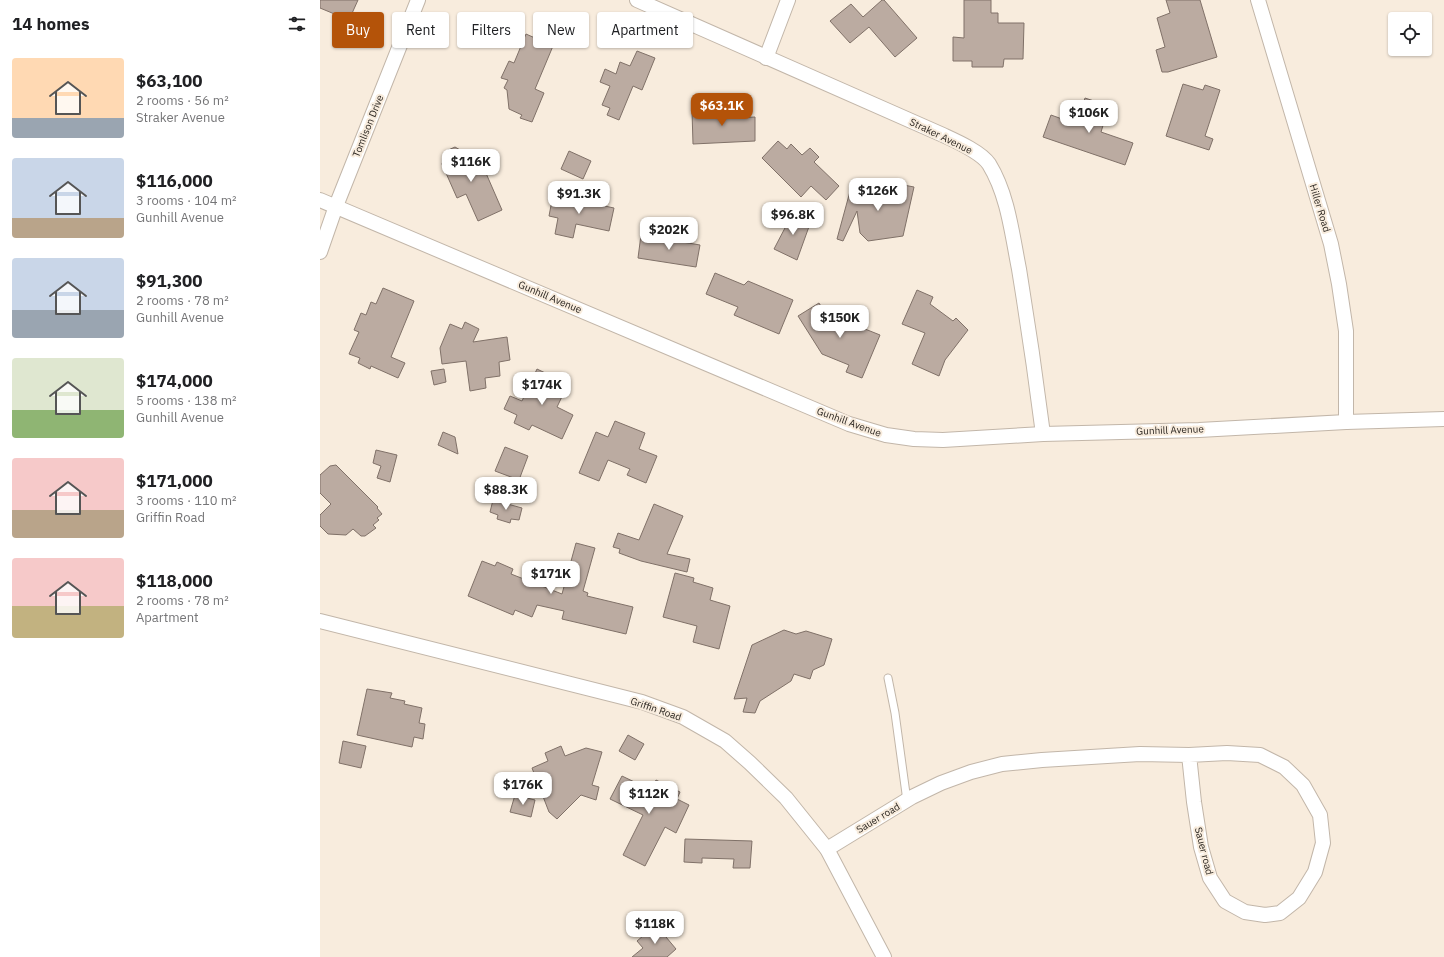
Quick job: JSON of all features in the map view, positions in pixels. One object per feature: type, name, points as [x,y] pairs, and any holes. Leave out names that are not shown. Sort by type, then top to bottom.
[{"type":"street","name":"Tomlison Drive","points":[[320,252],[336,206],[418,0]]},
{"type":"street","name":"Straker Avenue","points":[[637,0],[949,138],[968,147],[988,162],[1000,188],[1012,232],[1029,327],[1044,434]]},
{"type":"street","points":[[766,58],[788,0]]},
{"type":"street","name":"Hiller Road","points":[[1258,0],[1331,244],[1346,331],[1346,422]]},
{"type":"street","name":"Gunhill Avenue","points":[[320,200],[849,424],[886,435],[914,439],[943,440],[1044,434],[1199,430],[1346,422],[1444,419]]},
{"type":"street","name":"Griffin Road","points":[[320,621],[642,702],[683,717],[724,741],[750,763],[786,798],[827,849],[884,957]]},
{"type":"street","name":"Sauer road","points":[[827,849],[906,801],[941,783],[971,772],[1002,764],[1140,754],[1189,755],[1227,753],[1260,755],[1284,766],[1303,785],[1320,815],[1322,843],[1315,872],[1299,898],[1280,913],[1265,915],[1245,912],[1225,901],[1210,878],[1201,847],[1189,755]]},
{"type":"lane","points":[[888,678],[895,713],[906,801]]},
{"type":"building","points":[[320,0],[358,0],[353,12],[332,13],[320,8]]},
{"type":"building","points":[[882,0],[884,0],[917,38],[895,57],[869,27],[850,43],[830,21],[851,4],[863,17]]},
{"type":"building","points":[[964,0],[991,0],[991,13],[998,13],[998,23],[1024,23],[1023,59],[1004,59],[1003,67],[972,67],[972,61],[953,61],[953,37],[964,38]]},
{"type":"building","points":[[1166,0],[1200,0],[1217,57],[1168,72],[1162,72],[1156,50],[1165,47],[1157,18],[1170,13]]},
{"type":"building","points":[[526,34],[533,37],[533,48],[552,48],[535,89],[544,93],[532,122],[520,118],[522,115],[509,109],[507,90],[504,88],[508,80],[501,78],[509,61],[514,63],[520,48],[525,48]]},
{"type":"building","points":[[637,51],[655,58],[642,90],[633,86],[619,120],[607,115],[610,108],[602,105],[610,86],[600,82],[605,69],[616,74],[620,62],[630,66]]},
{"type":"building","points":[[1183,84],[1203,90],[1205,85],[1220,90],[1205,136],[1213,139],[1209,150],[1166,136]]},
{"type":"building","points":[[1085,98],[1109,106],[1101,132],[1133,143],[1125,165],[1043,137],[1051,115],[1076,124]]},
{"type":"building","points":[[735,109],[735,118],[755,117],[755,141],[693,144],[692,111]]},
{"type":"building","points":[[778,141],[787,149],[791,144],[802,155],[810,148],[819,157],[814,162],[839,186],[826,200],[811,186],[801,197],[762,158]]},
{"type":"building","points":[[455,147],[467,154],[473,168],[482,164],[502,210],[478,221],[466,194],[457,198],[442,164],[446,151]]},
{"type":"building","points":[[569,151],[591,161],[583,179],[561,169]]},
{"type":"building","points":[[893,183],[914,187],[903,236],[868,241],[860,233],[857,211],[843,241],[837,239],[852,184],[887,194],[888,189],[892,190]]},
{"type":"building","points":[[553,195],[614,208],[609,231],[576,224],[573,238],[555,234],[558,218],[549,216]]},
{"type":"building","points":[[787,212],[811,221],[797,260],[774,249],[786,226],[782,224]]},
{"type":"building","points":[[641,235],[700,245],[696,267],[638,258]]},
{"type":"building","points":[[715,273],[744,285],[748,281],[793,300],[779,334],[734,315],[738,307],[706,294]]},
{"type":"building","points":[[383,288],[414,301],[391,357],[405,363],[398,378],[371,366],[370,369],[358,363],[360,358],[349,354],[359,332],[354,330],[361,313],[366,315],[371,302],[376,304]]},
{"type":"building","points":[[917,290],[933,297],[930,304],[953,321],[956,318],[968,330],[945,360],[939,376],[912,364],[925,333],[902,324]]},
{"type":"building","points":[[819,303],[825,313],[880,335],[862,378],[846,372],[849,365],[822,354],[798,316]]},
{"type":"building","points":[[465,322],[479,329],[473,342],[507,337],[510,360],[499,362],[500,376],[485,378],[486,388],[470,391],[466,361],[442,364],[440,348],[450,324],[462,329]]},
{"type":"building","points":[[444,369],[446,382],[434,385],[431,371]]},
{"type":"building","points":[[537,369],[568,384],[557,407],[573,415],[562,439],[532,425],[529,430],[514,423],[517,415],[504,409],[510,396],[522,401]]},
{"type":"building","points":[[615,421],[645,433],[639,449],[657,456],[646,483],[627,475],[630,469],[608,460],[599,481],[579,473],[596,432],[608,437]]},
{"type":"building","points":[[443,432],[455,437],[458,454],[438,445]]},
{"type":"building","points":[[505,447],[528,456],[519,480],[495,471]]},
{"type":"building","points":[[376,450],[397,455],[390,482],[377,478],[381,466],[373,463]]},
{"type":"building","points":[[336,465],[378,507],[377,508],[382,514],[377,518],[379,520],[373,525],[376,528],[365,536],[361,536],[353,529],[346,535],[328,534],[320,526],[320,515],[331,504],[320,493],[320,475],[330,466]]},
{"type":"building","points":[[493,500],[522,508],[519,520],[511,519],[510,523],[497,519],[498,515],[490,512]]},
{"type":"building","points":[[654,504],[683,516],[667,554],[690,559],[687,572],[641,561],[619,553],[620,549],[613,547],[618,533],[639,540]]},
{"type":"building","points":[[576,543],[595,548],[583,591],[588,593],[587,596],[633,607],[626,634],[562,619],[564,611],[537,605],[532,617],[515,610],[513,615],[468,596],[482,561],[495,566],[497,562],[513,569],[511,574],[562,594]]},
{"type":"building","points":[[675,573],[694,578],[693,582],[713,588],[710,600],[730,606],[719,649],[693,642],[697,626],[663,617]]},
{"type":"building","points":[[784,630],[796,634],[806,631],[832,639],[824,665],[813,670],[810,679],[794,674],[791,681],[760,701],[755,713],[743,712],[747,698],[734,699],[752,645]]},
{"type":"building","points":[[367,689],[392,693],[390,698],[405,701],[404,704],[422,708],[419,723],[425,724],[423,739],[414,737],[412,747],[357,735]]},
{"type":"building","points":[[628,735],[644,744],[635,760],[619,751]]},
{"type":"building","points":[[343,741],[366,746],[361,768],[339,763]]},
{"type":"building","points":[[561,746],[565,756],[586,748],[602,752],[592,785],[599,787],[596,800],[581,795],[557,819],[549,812],[532,768],[548,761],[545,753]]},
{"type":"building","points":[[622,776],[651,790],[656,780],[680,792],[677,799],[689,805],[676,833],[665,827],[645,866],[623,855],[643,815],[610,799]]},
{"type":"building","points":[[515,795],[535,800],[531,817],[510,812]]},
{"type":"building","points":[[685,839],[752,841],[750,868],[733,868],[734,859],[702,858],[702,863],[684,862]]},
{"type":"building","points":[[656,925],[676,949],[667,957],[632,957],[643,948],[637,941]]}]
